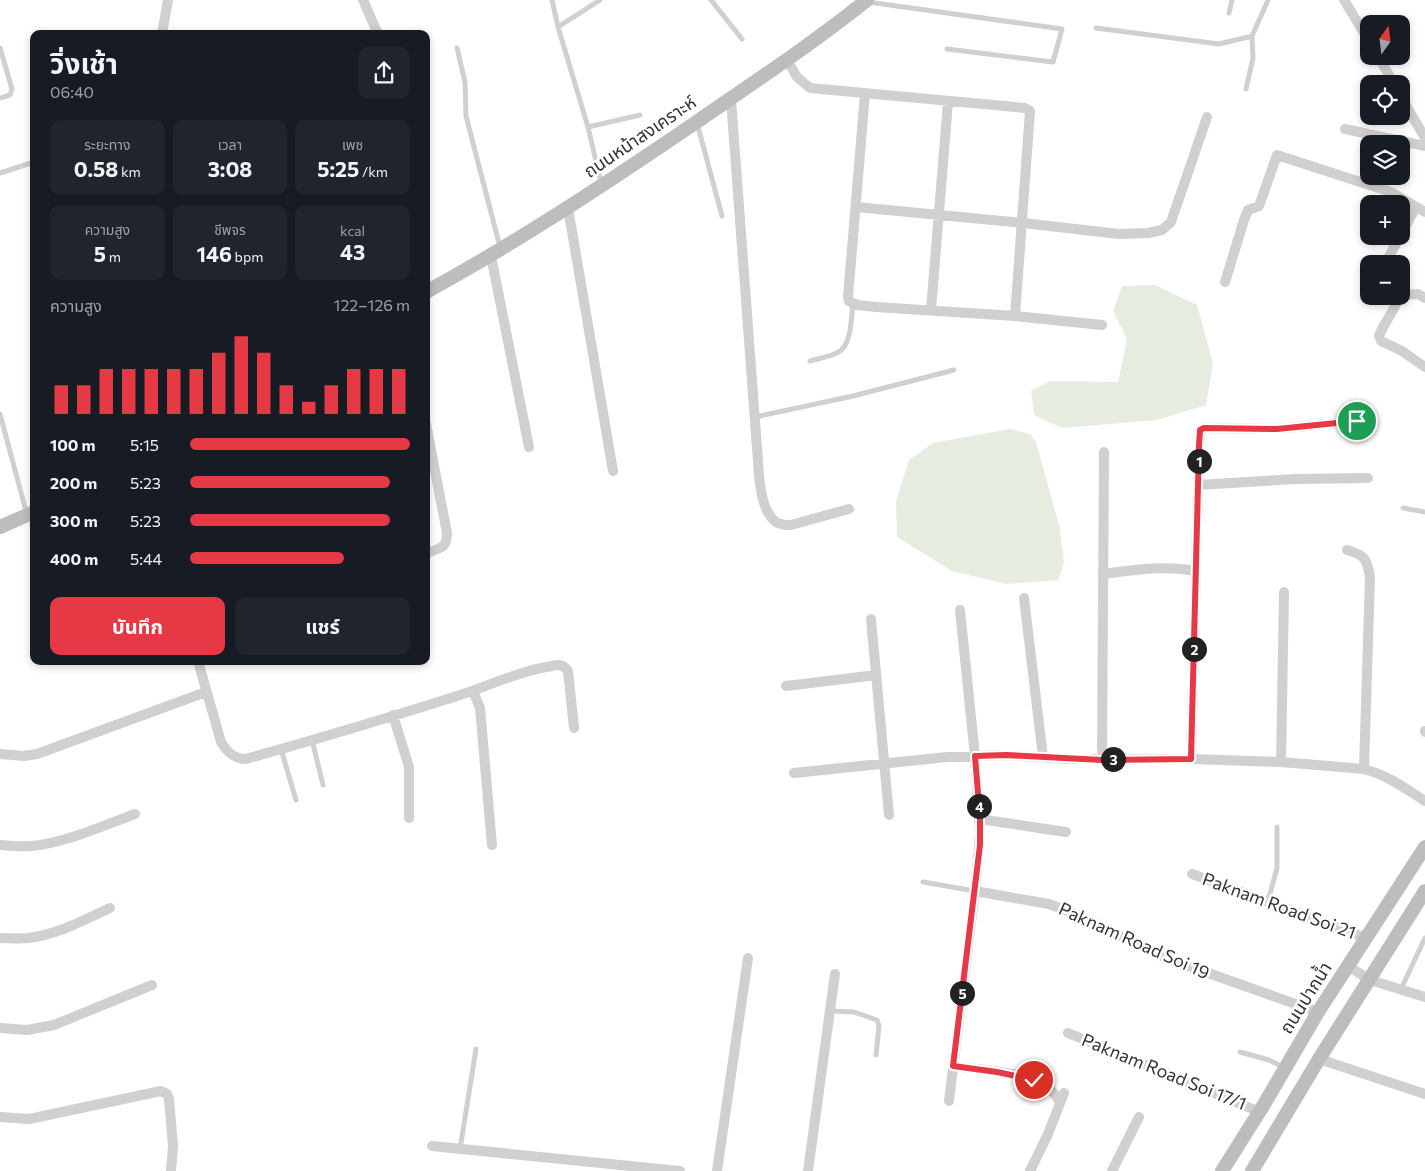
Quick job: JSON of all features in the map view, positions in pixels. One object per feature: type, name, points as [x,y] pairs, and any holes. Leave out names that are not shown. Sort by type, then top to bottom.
[{"type":"street","points":[[163,30],[168,0]]},
{"type":"street","points":[[363,0],[376,30]]},
{"type":"street","points":[[1344,0],[1360,26]]},
{"type":"street","name":"ถนนหน้าสงเคราะห์","points":[[430,290],[496,253],[602,186],[787,60],[866,1]]},
{"type":"street","points":[[787,60],[797,77],[810,88],[1024,108],[1030,112],[1023,222],[1014,316]]},
{"type":"street","points":[[866,94],[849,301],[876,307],[1014,316],[1102,325]]},
{"type":"street","points":[[731,99],[762,497],[772,518],[782,525],[791,525],[849,509]]},
{"type":"street","points":[[931,310],[948,102]]},
{"type":"street","points":[[1410,112],[1425,138]]},
{"type":"street","points":[[856,207],[1023,222],[1119,234],[1148,233],[1162,230],[1171,222],[1207,118]]},
{"type":"street","points":[[1345,130],[1425,146]]},
{"type":"street","points":[[1225,282],[1248,210],[1259,206],[1277,155],[1391,192],[1420,210],[1410,223]]},
{"type":"street","points":[[568,208],[613,471]]},
{"type":"street","points":[[496,253],[529,447]]},
{"type":"street","points":[[1410,295],[1418,294],[1425,298]]},
{"type":"street","points":[[1396,305],[1381,330],[1380,341],[1402,351],[1425,367]]},
{"type":"street","points":[[1191,759],[1200,430],[1204,428],[1277,429],[1357,421]]},
{"type":"street","points":[[430,445],[447,533],[447,542],[444,547],[430,552]]},
{"type":"street","points":[[1102,760],[1104,452]]},
{"type":"street","points":[[1198,485],[1296,479],[1368,478]]},
{"type":"street","points":[[0,528],[30,514]]},
{"type":"street","points":[[1347,550],[1362,555],[1367,562],[1370,577],[1364,769]]},
{"type":"street","points":[[1103,574],[1155,568],[1195,571]]},
{"type":"street","points":[[1282,762],[1284,592]]},
{"type":"street","points":[[1024,598],[1043,756]]},
{"type":"street","points":[[948,1101],[980,845],[980,818],[975,756],[960,610]]},
{"type":"street","points":[[871,619],[889,815]]},
{"type":"street","points":[[199,665],[222,742],[233,756],[246,759],[393,715],[535,669],[554,665],[566,667],[568,671],[574,728]]},
{"type":"street","points":[[786,686],[876,675]]},
{"type":"street","points":[[473,690],[480,708],[492,845]]},
{"type":"street","points":[[0,754],[24,756],[37,754],[206,692]]},
{"type":"street","points":[[393,715],[409,766],[409,818]]},
{"type":"street","points":[[794,773],[947,757],[975,756],[1043,756],[1102,760],[1191,759],[1282,762],[1364,769],[1383,775],[1425,801]]},
{"type":"street","points":[[0,845],[32,846],[63,840],[135,814]]},
{"type":"street","points":[[980,818],[1066,832]]},
{"type":"street","name":"ถนนปากน้ำ","points":[[1222,1171],[1260,1112],[1318,1012],[1425,847]]},
{"type":"street","name":"Paknam Road Soi 21","points":[[1192,874],[1366,938]]},
{"type":"street","name":"Paknam Road Soi 19","points":[[975,891],[1049,904],[1071,912],[1166,958],[1318,1012]]},
{"type":"street","points":[[1252,1171],[1319,1059],[1425,891]]},
{"type":"street","points":[[0,938],[28,938],[53,932],[110,908]]},
{"type":"street","points":[[717,1171],[748,958]]},
{"type":"street","points":[[1348,966],[1370,980],[1425,997]]},
{"type":"street","points":[[808,1171],[834,974]]},
{"type":"street","points":[[0,1028],[27,1030],[54,1025],[152,985]]},
{"type":"street","name":"Paknam Road Soi 17/1","points":[[1068,1033],[1260,1112]]},
{"type":"street","points":[[1319,1059],[1425,1094]]},
{"type":"street","points":[[953,1066],[997,1072],[1034,1080],[1046,1085],[1062,1097],[1048,1134],[1030,1171]]},
{"type":"street","points":[[0,1117],[29,1119],[162,1091],[167,1094],[169,1099],[173,1146],[171,1171]]},
{"type":"street","points":[[1112,1171],[1139,1117]]},
{"type":"street","points":[[432,1146],[680,1171]]},
{"type":"lane","points":[[552,0],[558,27],[588,127],[602,186]]},
{"type":"lane","points":[[558,27],[600,0]]},
{"type":"lane","points":[[711,0],[742,39]]},
{"type":"lane","points":[[1229,13],[1232,0]]},
{"type":"lane","points":[[1246,89],[1253,58],[1252,36],[1268,0]]},
{"type":"lane","points":[[866,1],[1062,29],[1053,62],[947,49]]},
{"type":"lane","points":[[1096,28],[1219,44],[1252,36]]},
{"type":"lane","points":[[0,48],[12,89],[10,95],[0,98]]},
{"type":"lane","points":[[457,48],[465,82],[466,116],[496,253]]},
{"type":"lane","points":[[588,127],[640,115]]},
{"type":"lane","points":[[696,122],[722,216]]},
{"type":"lane","points":[[0,174],[30,163]]},
{"type":"lane","points":[[810,361],[835,354],[842,350],[849,337],[853,303]]},
{"type":"lane","points":[[755,417],[853,396],[954,370]]},
{"type":"lane","points":[[0,414],[30,514]]},
{"type":"lane","points":[[1403,508],[1425,512]]},
{"type":"lane","points":[[312,740],[324,785]]},
{"type":"lane","points":[[281,749],[296,800]]},
{"type":"lane","points":[[1268,901],[1277,868],[1277,827]]},
{"type":"lane","points":[[923,882],[975,891]]},
{"type":"lane","points":[[1401,989],[1425,938]]},
{"type":"lane","points":[[830,1010],[854,1012],[877,1020],[879,1026],[876,1054]]},
{"type":"lane","points":[[460,1149],[476,1049]]},
{"type":"lane","points":[[1240,1052],[1269,1060],[1285,1068]]},
{"type":"shaded area","points":[[1155,285],[1197,305],[1213,363],[1206,405],[1157,420],[1062,428],[1034,415],[1031,391],[1050,381],[1118,382],[1127,339],[1113,311],[1122,286]]},
{"type":"shaded area","points":[[1010,429],[1030,434],[1036,442],[1059,525],[1064,563],[1058,580],[1006,584],[952,571],[897,537],[896,501],[909,460],[933,443]]},
{"type":"route","points":[[1034,1080],[997,1072],[953,1066],[980,845],[980,818],[975,756],[1043,756],[1102,760],[1191,759],[1200,430],[1204,428],[1277,429],[1357,421]]}]
